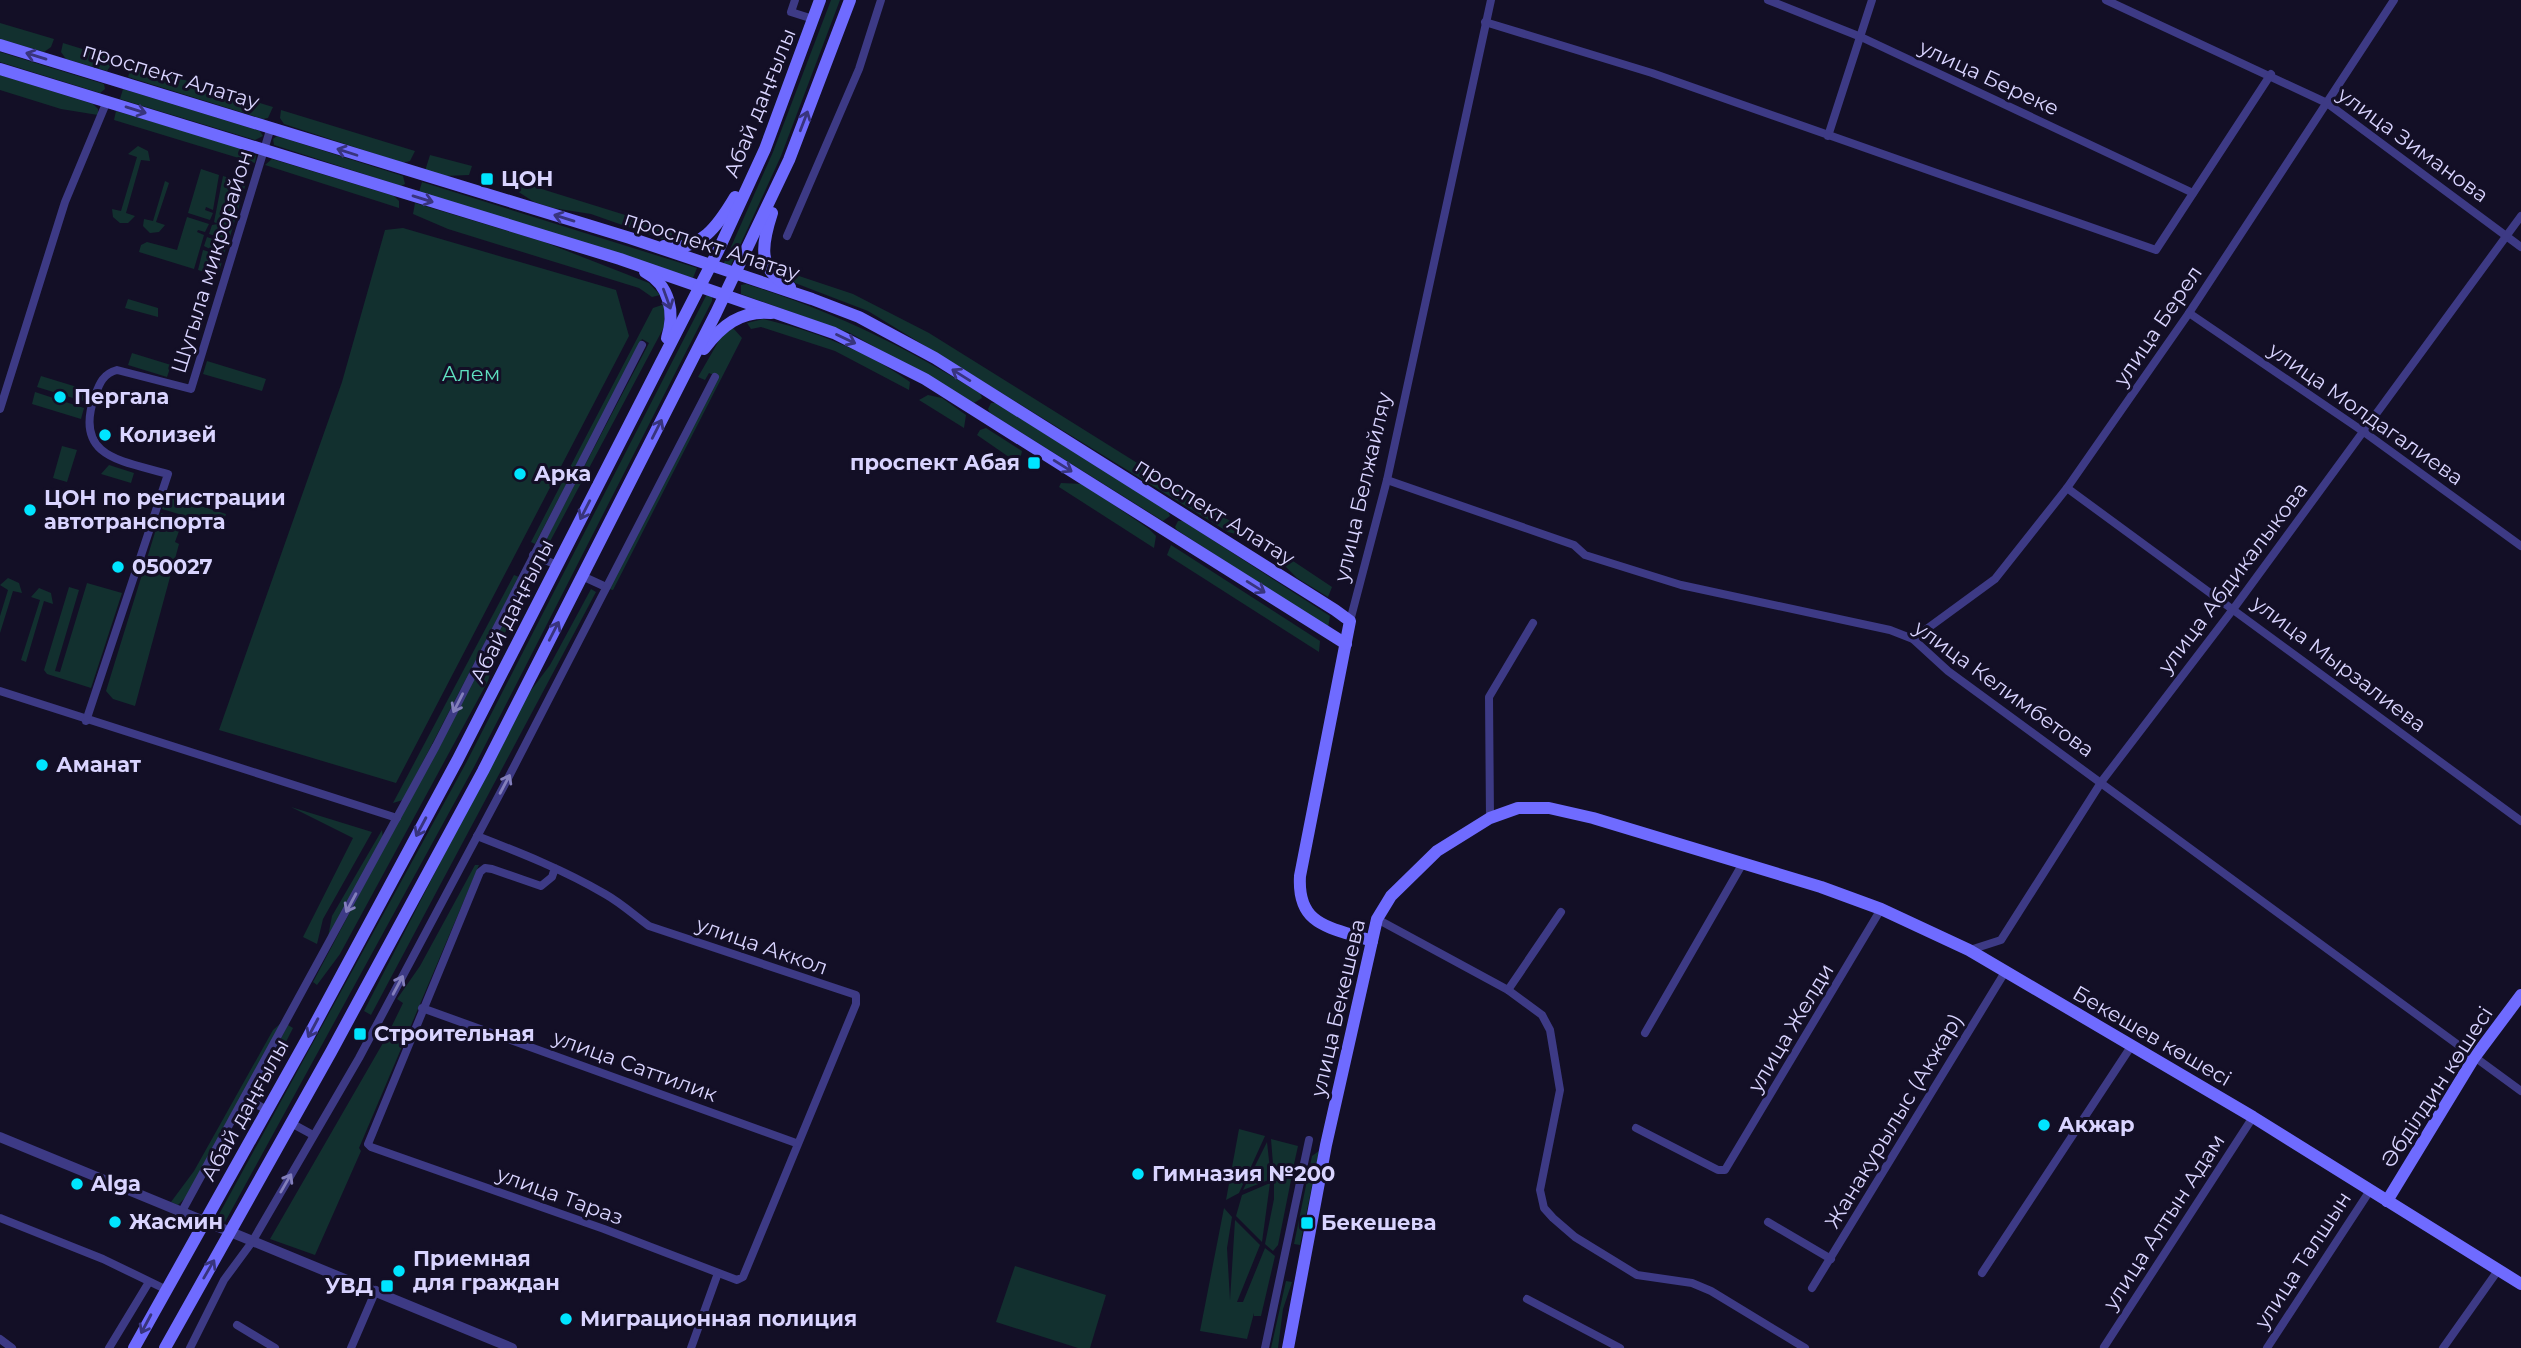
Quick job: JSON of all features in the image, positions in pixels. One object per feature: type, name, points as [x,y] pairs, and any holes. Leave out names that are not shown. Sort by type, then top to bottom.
[{"type":"main road","name":"Абай даңғылы","points":[[204,1223],[458,759],[710,266],[765,149],[820,0]]},
{"type":"main road","points":[[812,299],[774,275],[764,254],[763,240],[789,160],[850,0]]},
{"type":"main road","name":"проспект Алатау","points":[[0,45],[630,238],[812,299],[885,331],[990,393],[1350,621]]},
{"type":"main road","name":"проспект Алатау","points":[[0,69],[620,259],[804,321],[876,352],[981,414],[1346,644]]},
{"type":"main road","points":[[107,101],[114,79]]},
{"type":"main road","points":[[630,238],[671,247],[695,242],[711,233],[765,149]]},
{"type":"main road","points":[[165,1348],[483,771],[685,374],[789,160]]},
{"type":"main road","points":[[620,259],[652,276],[668,299],[670,328],[660,362]]},
{"type":"main road","points":[[685,374],[714,336],[740,317],[768,313],[804,321]]},
{"type":"main road","points":[[981,414],[990,393]]},
{"type":"main road","points":[[1168,531],[1177,511]]},
{"type":"main road","name":"улица Белжайляу","points":[[1350,621],[1300,876],[1299,897],[1308,915],[1320,923],[1371,941]]},
{"type":"main road","name":"улица Бекешева","points":[[1288,1348],[1326,1145],[1371,941],[1377,919],[1391,896],[1437,851],[1490,818],[1518,808],[1549,808],[1593,818],[1743,863]]},
{"type":"main road","name":"Бекешев көшесі","points":[[1743,863],[1881,909],[1969,950],[2253,1117],[2369,1192],[2521,1284]]},
{"type":"main road","name":"Әбділдин көшесі","points":[[2387,1201],[2474,1058],[2521,995]]},
{"type":"main road","points":[[134,1348],[204,1223]]},
{"type":"street","points":[[794,0],[791,12],[813,19]]},
{"type":"street","points":[[787,236],[859,69],[881,0]]},
{"type":"street","name":"улица Белжайляу","points":[[1350,621],[1387,480],[1491,0]]},
{"type":"street","name":"улица Береке","points":[[1768,0],[1861,37],[2193,192]]},
{"type":"street","points":[[1828,136],[1871,0]]},
{"type":"street","name":"улица Зиманова","points":[[2106,0],[2271,74],[2327,103],[2521,247]]},
{"type":"street","name":"улица Берел","points":[[1913,639],[1995,579],[2067,488],[2189,313],[2394,0]]},
{"type":"street","points":[[1485,22],[1652,73],[2156,250],[2271,74]]},
{"type":"street","points":[[0,410],[4,379],[65,202],[107,101]]},
{"type":"street","name":"Шугыла микрорайон","points":[[86,721],[168,474],[105,455],[95,444],[89,430],[90,410],[101,381],[117,370],[191,389],[271,127]]},
{"type":"street","name":"улица Абдикалыкова","points":[[1969,950],[2001,940],[2102,781],[2234,608],[2521,216]]},
{"type":"street","name":"улица Молдагалиева","points":[[2189,313],[2364,432],[2521,546]]},
{"type":"street","points":[[181,1213],[397,818],[642,345]]},
{"type":"street","points":[[190,1348],[224,1280],[252,1242],[359,1058],[715,377]]},
{"type":"street","name":"улица Келимбетова","points":[[1387,480],[1574,545],[1585,555],[1681,585],[1890,630],[1913,639],[1948,671],[2102,781],[2521,1091]]},
{"type":"street","name":"улица Мырзалиева","points":[[2067,488],[2521,821]]},
{"type":"street","points":[[533,555],[557,565]]},
{"type":"street","points":[[582,576],[606,587]]},
{"type":"street","points":[[1490,818],[1489,696],[1533,623]]},
{"type":"street","points":[[0,691],[86,721],[397,818]]},
{"type":"street","name":"улица Аккол","points":[[477,836],[555,868],[605,894],[649,926],[856,995],[856,1004],[796,1143]]},
{"type":"street","points":[[1645,1033],[1743,863]]},
{"type":"street","points":[[422,1008],[480,872],[485,868],[492,869],[535,886],[547,883],[555,868]]},
{"type":"street","name":"улица Желди","points":[[1636,1128],[1718,1170],[1730,1165],[1881,909]]},
{"type":"street","points":[[1508,990],[1561,912]]},
{"type":"street","points":[[1377,919],[1508,990],[1542,1015],[1550,1030],[1560,1090],[1540,1190],[1544,1208],[1575,1237],[1637,1275],[1692,1283],[1711,1291],[1805,1348]]},
{"type":"street","name":"Жанакурылыс (Акжар)","points":[[1812,1288],[2005,972]]},
{"type":"street","name":"улица Саттилик","points":[[422,1008],[796,1143]]},
{"type":"street","name":"улица Тараз","points":[[422,1008],[369,1140],[371,1147],[604,1229],[737,1280],[743,1277],[796,1143]]},
{"type":"street","points":[[1982,1273],[2132,1045]]},
{"type":"street","points":[[245,1098],[267,1110]]},
{"type":"street","name":"улица Алтын Адам","points":[[2104,1347],[2253,1117]]},
{"type":"street","points":[[291,1123],[313,1135]]},
{"type":"street","points":[[0,1137],[512,1348]]},
{"type":"street","points":[[1265,1348],[1308,1140]]},
{"type":"street","name":"улица Талшын","points":[[2267,1348],[2369,1192]]},
{"type":"street","points":[[0,1218],[103,1259],[165,1289]]},
{"type":"street","points":[[1768,1222],[1831,1259]]},
{"type":"street","points":[[2443,1348],[2499,1269]]},
{"type":"street","points":[[691,1348],[718,1273]]},
{"type":"street","points":[[109,1348],[149,1282]]},
{"type":"street","points":[[351,1348],[376,1290]]},
{"type":"street","points":[[1527,1299],[1620,1348]]},
{"type":"street","points":[[237,1325],[275,1348]]},
{"type":"street","points":[[0,1339],[12,1348]]},
{"type":"green space","points":[[831,0],[840,0],[781,156],[731,265],[723,265],[773,152]]},
{"type":"green space","points":[[0,23],[54,39],[51,47],[44,52],[0,39]]},
{"type":"green space","points":[[63,43],[115,59],[107,71],[66,59],[61,52]]},
{"type":"green space","points":[[0,52],[104,84],[105,89],[100,93],[0,62]]},
{"type":"green space","points":[[132,64],[273,107],[268,118],[263,119],[128,77]]},
{"type":"green space","points":[[0,75],[93,104],[98,109],[98,115],[61,109],[0,90]]},
{"type":"green space","points":[[123,89],[260,131],[263,136],[255,140],[120,99]]},
{"type":"green space","points":[[281,110],[415,151],[410,161],[403,163],[284,124],[280,118]]},
{"type":"green space","points":[[116,111],[251,151],[256,156],[255,163],[114,120]]},
{"type":"green space","points":[[277,136],[403,176],[405,184],[401,186],[274,145],[273,139]]},
{"type":"green space","points":[[138,146],[148,151],[150,161],[141,160],[126,213],[135,216],[128,223],[120,223],[113,217],[112,209],[121,211],[137,157],[128,154]]},
{"type":"green space","points":[[430,155],[472,166],[469,175],[444,176],[425,171]]},
{"type":"green space","points":[[272,159],[394,196],[399,201],[399,208],[265,165]]},
{"type":"green space","points":[[201,169],[219,175],[213,210],[206,207],[205,210],[213,213],[210,220],[188,213]]},
{"type":"green space","points":[[223,176],[246,183],[229,240],[209,234],[212,225],[218,224],[214,222]]},
{"type":"green space","points":[[165,181],[169,183],[156,222],[165,225],[159,232],[150,233],[143,226],[144,219],[153,221]]},
{"type":"green space","points":[[516,181],[683,233],[686,240],[662,239],[591,214],[534,202],[514,189]]},
{"type":"green space","points":[[422,182],[697,268],[693,278],[419,192]]},
{"type":"green space","points":[[415,203],[544,242],[649,283],[660,295],[652,297],[639,288],[448,229],[413,214]]},
{"type":"green space","points":[[187,217],[209,224],[205,232],[197,232],[204,235],[194,269],[139,252],[141,245],[147,242],[177,250]]},
{"type":"green space","name":"Алем","points":[[403,228],[616,290],[629,336],[396,783],[219,730],[342,382],[385,230]]},
{"type":"green space","points":[[207,237],[227,244],[218,276],[198,270],[203,250],[210,252],[210,249],[204,246]]},
{"type":"green space","points":[[778,269],[853,294],[929,333],[1243,529],[1239,535],[1228,532],[868,311],[795,283]]},
{"type":"green space","points":[[746,284],[809,306],[894,344],[951,375],[980,393],[982,398],[974,403],[850,333],[741,294],[741,285]]},
{"type":"green space","points":[[707,294],[712,296],[712,301],[474,767],[225,1222],[217,1218],[466,763]]},
{"type":"green space","points":[[128,299],[158,308],[158,317],[125,308]]},
{"type":"green space","points":[[665,304],[664,327],[546,549],[542,547],[649,343],[642,339],[535,544],[531,542],[653,308]]},
{"type":"green space","points":[[763,319],[820,336],[877,361],[910,382],[909,390],[835,351],[761,327],[751,329],[747,323]]},
{"type":"green space","points":[[733,328],[742,338],[613,590],[609,589],[718,377],[709,373],[705,380],[698,377],[721,337]]},
{"type":"green space","points":[[132,353],[171,365],[167,377],[128,365]]},
{"type":"green space","points":[[207,361],[266,379],[262,391],[203,374]]},
{"type":"green space","points":[[41,376],[90,391],[86,402],[37,387]]},
{"type":"green space","points":[[35,392],[84,408],[81,419],[32,404]]},
{"type":"green space","points":[[928,395],[942,398],[966,415],[964,428],[919,400]]},
{"type":"green space","points":[[991,403],[996,403],[1168,511],[1170,516],[1163,521],[990,413],[988,409]]},
{"type":"green space","points":[[986,428],[1022,451],[1019,464],[977,435],[980,430]]},
{"type":"green space","points":[[62,446],[77,450],[67,482],[53,478]]},
{"type":"green space","points":[[109,465],[134,473],[131,483],[101,474]]},
{"type":"green space","points":[[1061,483],[1083,484],[1149,529],[1156,536],[1154,548],[1059,487]]},
{"type":"green space","points":[[166,495],[226,514],[222,527],[162,509]]},
{"type":"green space","points":[[161,513],[183,520],[175,542],[179,544],[135,706],[113,699],[106,691]]},
{"type":"green space","points":[[1178,521],[1183,521],[1330,616],[1328,628],[1177,530],[1175,527]]},
{"type":"green space","points":[[1171,545],[1320,641],[1319,652],[1167,555]]},
{"type":"green space","points":[[1284,555],[1332,587],[1328,597],[1297,578],[1281,562]]},
{"type":"green space","points":[[534,564],[538,566],[500,643],[488,681],[340,954],[317,985],[313,982]]},
{"type":"green space","points":[[514,575],[519,577],[403,800],[393,803]]},
{"type":"green space","points":[[8,578],[19,583],[22,593],[13,591],[0,633],[0,616],[8,590],[0,585]]},
{"type":"green space","points":[[87,583],[122,593],[91,688],[47,674],[44,670],[69,587],[79,590],[55,671],[60,672]]},
{"type":"green space","points":[[39,588],[51,593],[53,604],[44,601],[26,662],[21,660],[40,600],[31,597]]},
{"type":"green space","points":[[591,589],[596,592],[371,1015],[364,1011],[523,701],[550,665]]},
{"type":"green space","points":[[291,807],[372,832],[323,919],[317,944],[303,937],[353,838]]},
{"type":"green space","points":[[382,830],[383,839],[328,937],[332,916]]},
{"type":"green space","points":[[475,865],[479,865],[315,1255],[270,1239],[387,1036],[403,1003],[397,999],[420,966]]},
{"type":"green space","points":[[281,1023],[189,1194],[178,1205],[171,1202],[194,1171],[273,1030]]},
{"type":"green space","points":[[288,1025],[293,1028],[259,1095],[254,1094],[254,1088]]},
{"type":"green space","points":[[1239,1129],[1265,1136],[1239,1193],[1226,1200]]},
{"type":"green space","points":[[1271,1139],[1298,1146],[1292,1173],[1274,1177]]},
{"type":"green space","points":[[1267,1142],[1271,1179],[1243,1190]]},
{"type":"green space","points":[[1319,1151],[1300,1245],[1294,1244],[1312,1156]]},
{"type":"green space","points":[[1292,1175],[1278,1245],[1273,1251],[1265,1244],[1274,1199],[1274,1181]]},
{"type":"green space","points":[[1270,1183],[1262,1242],[1236,1216],[1242,1195]]},
{"type":"green space","points":[[1224,1208],[1232,1217],[1227,1248],[1230,1300],[1235,1220],[1260,1245],[1237,1302],[1243,1302],[1265,1248],[1275,1256],[1261,1316],[1254,1316],[1254,1313],[1247,1339],[1200,1331]]},
{"type":"green space","points":[[1015,1266],[1106,1295],[1090,1348],[1078,1348],[996,1322]]},
{"type":"green space","points":[[1286,1281],[1292,1282],[1283,1309],[1278,1348],[1271,1348]]},
{"type":"place","name":"ЦОН","points":[[487,179]]},
{"type":"place","name":"Пергала","points":[[60,397]]},
{"type":"place","name":"Колизей","points":[[105,435]]},
{"type":"place","name":"проспект Абая","points":[[1034,463]]},
{"type":"place","name":"Арка","points":[[520,474]]},
{"type":"place","name":"ЦОН по регистрации автотранспорта","points":[[30,510]]},
{"type":"place","name":"050027","points":[[118,567]]},
{"type":"place","name":"Аманат","points":[[42,765]]},
{"type":"place","name":"Строительная","points":[[360,1034]]},
{"type":"place","name":"Акжар","points":[[2044,1125]]},
{"type":"place","name":"Гимназия №200","points":[[1138,1174]]},
{"type":"place","name":"Alga","points":[[77,1184]]},
{"type":"place","name":"Жасмин","points":[[115,1222]]},
{"type":"place","name":"Бекешева","points":[[1307,1223]]},
{"type":"place","name":"Приемная для граждан","points":[[399,1271]]},
{"type":"place","name":"УВД","points":[[387,1286]]},
{"type":"place","name":"Миграционная полиция","points":[[566,1319]]}]
